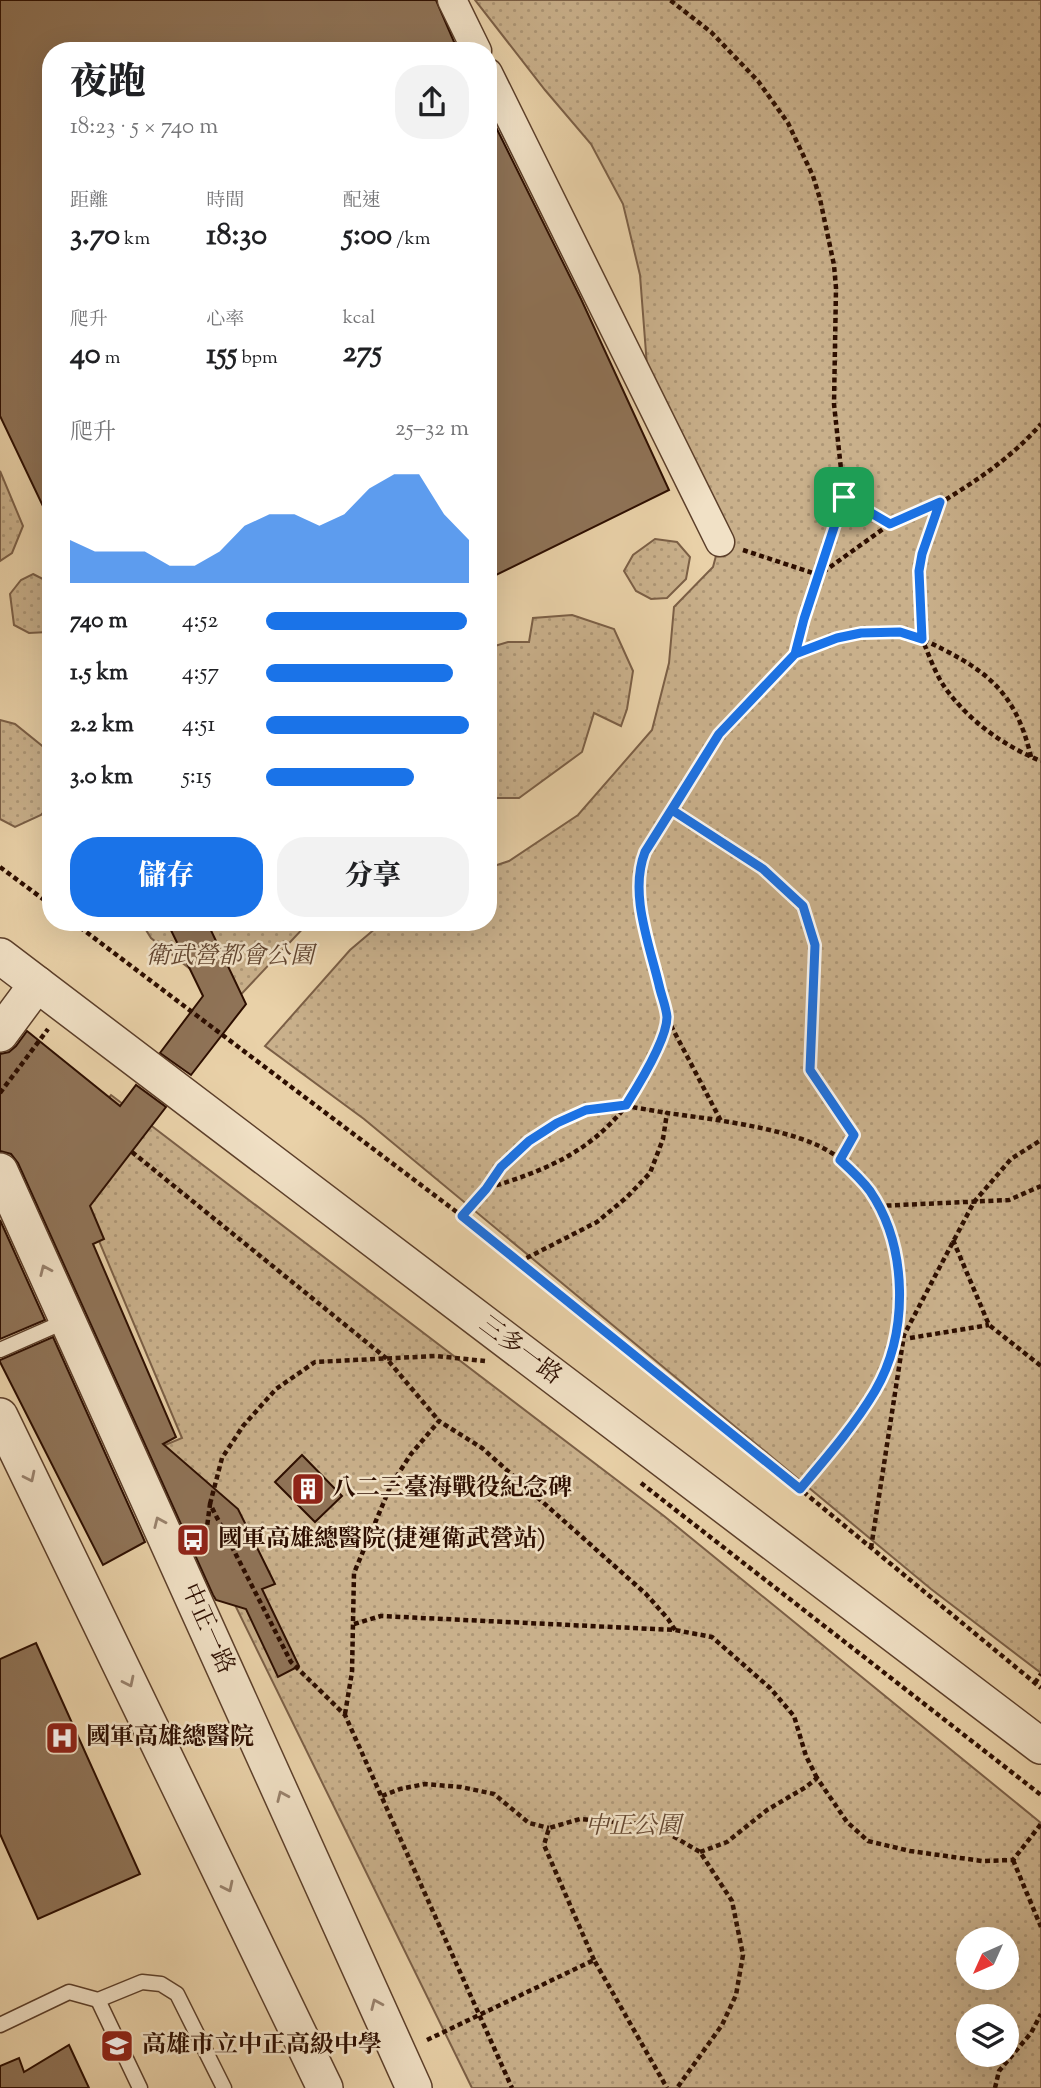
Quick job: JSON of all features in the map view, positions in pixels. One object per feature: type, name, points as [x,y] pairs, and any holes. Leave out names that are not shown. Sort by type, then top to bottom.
[{"type":"street","points":[[452,0],[473,42]]},
{"type":"street","points":[[497,91],[720,542]]},
{"type":"street","name":"三多一路","points":[[0,956],[1041,1746]]},
{"type":"street","points":[[0,1034],[37,984]]},
{"type":"street","name":"中正一路","points":[[0,1171],[414,2088]]},
{"type":"street","points":[[0,1416],[326,2088]]},
{"type":"lane","points":[[0,1350],[67,1320]]},
{"type":"lane","points":[[0,2025],[69,1992],[98,2000],[142,1982],[161,1984],[177,1994],[223,2088]]},
{"type":"lane","points":[[98,2000],[140,2088]]},
{"type":"path","points":[[670,0],[711,32],[758,81],[788,123],[813,176],[834,265],[834,404],[844,497],[795,654]]},
{"type":"path","points":[[819,575],[890,524],[940,502],[975,482],[1006,459],[1041,424]]},
{"type":"path","points":[[844,497],[890,524]]},
{"type":"path","points":[[940,502],[919,571],[922,639],[935,671],[948,693],[988,731],[1041,761]]},
{"type":"path","points":[[720,542],[819,575]]},
{"type":"path","points":[[721,1122],[667,1018],[647,934],[638,876],[645,852],[719,734],[795,654],[837,638],[861,633],[900,632],[953,654],[982,672],[998,686],[1016,710],[1025,731],[1031,757]]},
{"type":"path","points":[[672,810],[763,869],[803,906],[815,945],[810,1070],[854,1135],[840,1160]]},
{"type":"path","points":[[0,867],[42,898]]},
{"type":"path","points":[[86,931],[462,1216],[1041,1688]]},
{"type":"path","points":[[486,1189],[556,1164],[601,1133],[626,1105],[652,1059],[667,1018]]},
{"type":"path","points":[[0,1093],[52,1023]]},
{"type":"path","points":[[462,1216],[514,1153],[549,1128],[586,1110],[626,1105],[721,1122],[796,1137],[819,1146],[840,1160],[859,1178],[878,1206],[891,1236],[898,1270],[898,1314],[890,1354],[876,1389],[859,1415],[800,1489]]},
{"type":"path","points":[[519,1262],[597,1222],[635,1189],[650,1173],[663,1139],[667,1113]]},
{"type":"path","points":[[871,1549],[904,1335],[974,1202],[1012,1159],[1041,1140]]},
{"type":"path","points":[[132,1152],[386,1358],[439,1421],[482,1448],[646,1594],[675,1630]]},
{"type":"path","points":[[878,1206],[1009,1200],[1041,1186]]},
{"type":"path","points":[[953,1240],[989,1325],[1041,1366]]},
{"type":"path","points":[[910,1338],[989,1325]]},
{"type":"path","points":[[203,1562],[210,1504],[222,1458],[243,1426],[276,1389],[315,1362],[436,1356],[485,1361]]},
{"type":"path","points":[[345,1714],[352,1672],[354,1573],[391,1485],[411,1454],[439,1421]]},
{"type":"path","points":[[210,1504],[291,1662],[345,1714],[512,2088]]},
{"type":"path","points":[[354,1624],[381,1616],[675,1630],[712,1637],[770,1689],[794,1716],[806,1756],[817,1778],[848,1822],[868,1840],[910,1851],[982,1861],[1013,1860]]},
{"type":"path","points":[[1035,1683],[1041,1674]]},
{"type":"path","points":[[699,1852],[727,1842],[767,1810],[817,1778]]},
{"type":"path","points":[[382,1796],[425,1784],[461,1787],[494,1794],[529,1823],[549,1828],[580,1819],[653,1825],[699,1852],[732,1901],[743,1955],[736,1995],[722,2025],[677,2088]]},
{"type":"path","points":[[1013,1860],[1041,1824]]},
{"type":"path","points":[[549,1828],[544,1845],[593,1960],[667,2088]]},
{"type":"path","points":[[1013,1860],[1041,1927]]},
{"type":"path","points":[[427,2040],[593,1960]]},
{"type":"path","points":[[995,2088],[999,2071],[1031,2033],[1041,2014]]},
{"type":"green space","name":"衛武營都會公園","points":[[475,0],[1041,0],[1041,1673],[931,1589],[364,1119],[265,1046],[350,950],[372,931],[497,931],[497,865],[509,861],[578,815],[652,730],[669,663],[674,607],[713,567],[725,522],[647,366],[640,275],[623,204],[591,144]]},
{"type":"green space","points":[[0,471],[23,526],[12,553],[0,561]]},
{"type":"green space","points":[[655,539],[677,542],[690,557],[686,579],[667,598],[651,599],[636,591],[624,571],[633,555]]},
{"type":"green space","points":[[33,574],[42,578],[42,632],[29,633],[14,625],[10,594],[21,580]]},
{"type":"green space","points":[[572,615],[614,629],[633,671],[627,709],[621,726],[594,713],[582,752],[519,798],[497,798],[497,645],[508,642],[529,642],[533,618]]},
{"type":"green space","points":[[0,720],[15,724],[42,746],[42,814],[15,827],[0,819]]},
{"type":"green space","name":"衛武營都會公園","points":[[147,931],[301,931],[233,1003],[151,938]]},
{"type":"green space","name":"中正公園","points":[[111,1095],[664,1516],[1041,1823],[1041,2088],[472,2088],[158,1448],[182,1438],[83,1203],[68,1146]]},
{"type":"building","points":[[0,0],[436,0],[454,42],[42,42],[42,504],[0,416]]},
{"type":"building","points":[[497,129],[581,299],[669,490],[497,575]]},
{"type":"building","points":[[171,931],[211,931],[246,1004],[191,1075],[160,1053],[203,996]]},
{"type":"building","points":[[27,1031],[120,1106],[136,1085],[166,1107],[90,1206],[104,1239],[93,1244],[176,1437],[163,1444],[238,1509],[275,1584],[262,1589],[299,1666],[278,1677],[246,1609],[216,1600],[213,1595],[18,1163],[11,1154],[0,1151],[0,1054],[9,1052]]},
{"type":"building","points":[[0,1220],[45,1320],[0,1339]]},
{"type":"building","points":[[53,1337],[145,1542],[103,1565],[0,1362]]},
{"type":"building","name":"八二三臺海戰役紀念碑","points":[[302,1455],[342,1496],[315,1522],[275,1482]]},
{"type":"building","points":[[36,1643],[140,1874],[38,1919],[0,1834],[0,1659]]},
{"type":"building","points":[[69,2045],[89,2088],[0,2088],[0,2066],[19,2058],[24,2072]]},
{"type":"place","name":"八二三臺海戰役紀念碑","points":[[308,1489]]},
{"type":"place","name":"國軍高雄總醫院(捷運衛武營站)","points":[[193,1540]]},
{"type":"place","name":"國軍高雄總醫院","points":[[62,1738]]},
{"type":"place","name":"高雄市立中正高級中學","points":[[117,2046]]},
{"type":"route","points":[[844,497],[795,654],[719,734],[645,852],[638,876],[639,891],[667,1018],[641,1080],[626,1105],[586,1110],[557,1123],[529,1141],[501,1167],[462,1216],[800,1489],[859,1415],[884,1372],[898,1314],[898,1270],[895,1253],[886,1221],[870,1192],[840,1160],[854,1135],[810,1070],[815,945],[803,906],[763,869],[672,810],[719,734],[757,694],[795,654],[837,638],[861,633],[900,632],[922,639],[919,571],[940,502],[890,524],[844,497]]}]
